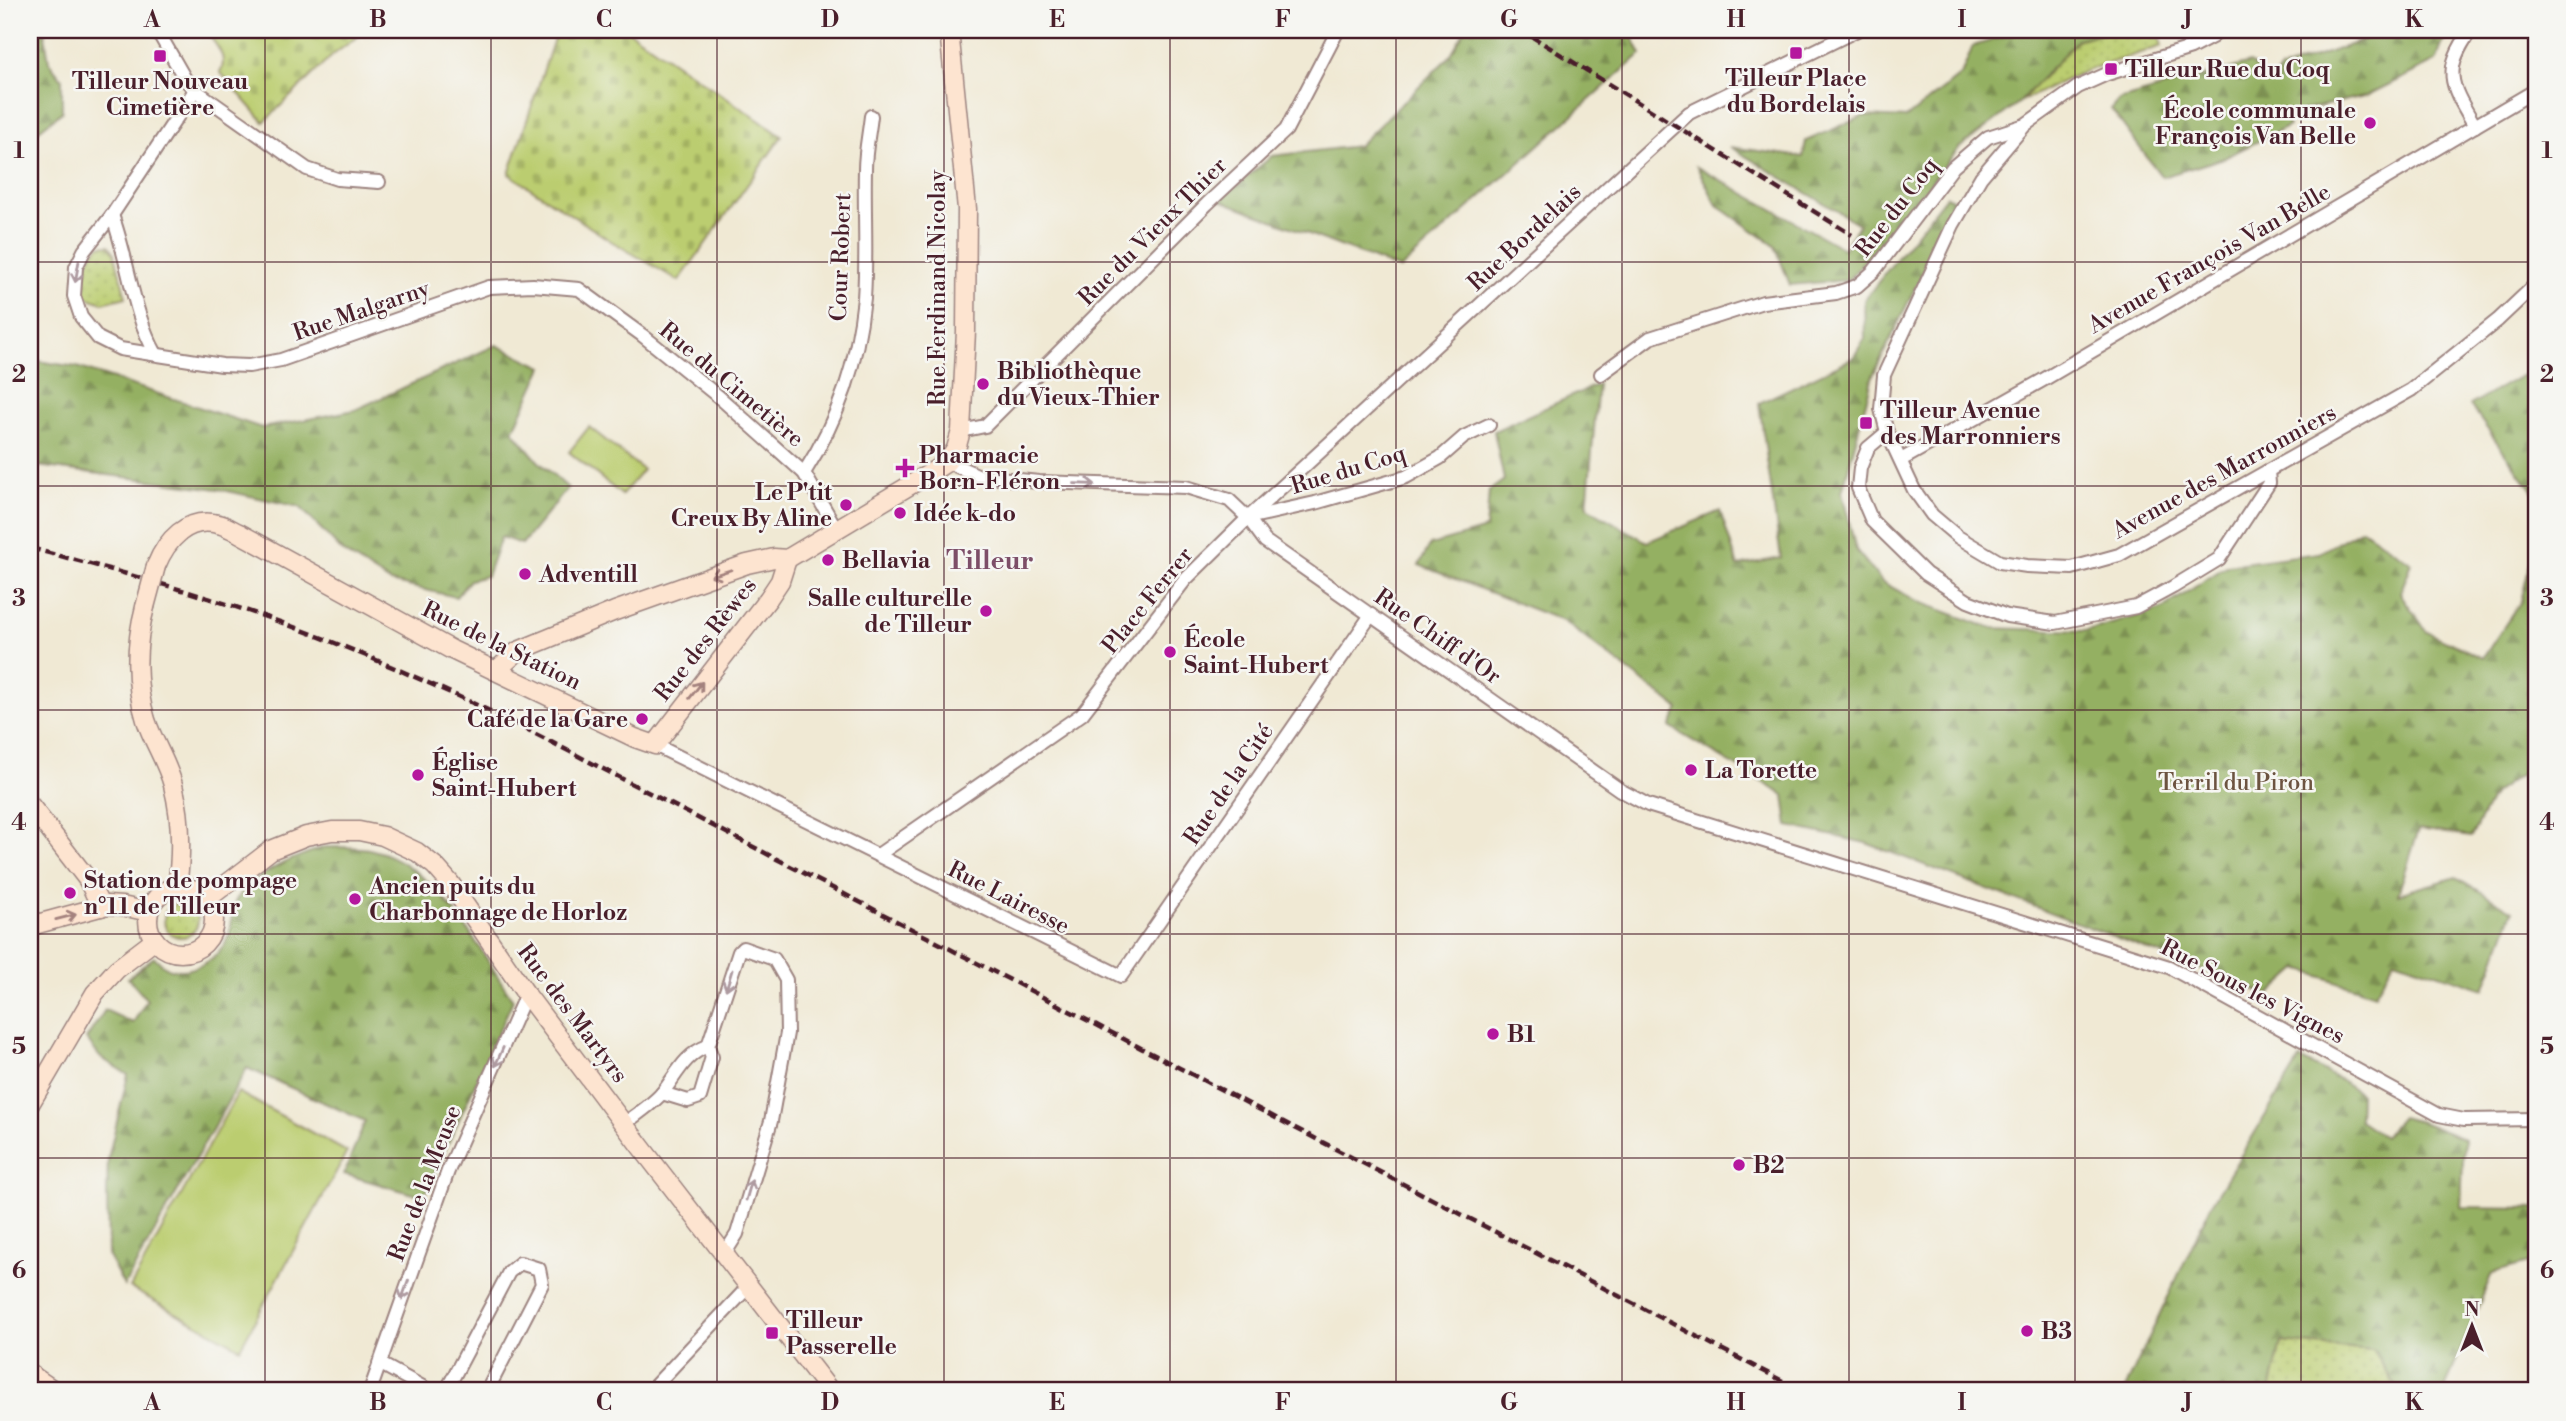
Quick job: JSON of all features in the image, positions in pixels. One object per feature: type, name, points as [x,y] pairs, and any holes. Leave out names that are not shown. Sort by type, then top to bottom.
[{"type":"street","points":[[158,30],[185,79],[195,90],[307,169],[337,179],[379,182]]},
{"type":"street","name":"Rue Ferdinand Nicolay","points":[[947,462],[956,449],[961,431],[966,331],[967,209],[949,30]]},
{"type":"street","name":"Rue du Vieux Thier","points":[[961,431],[985,426],[1207,204],[1286,130],[1338,30]]},
{"type":"street","name":"Rue Bordelais","points":[[1248,518],[1689,113],[1857,30]]},
{"type":"street","name":"Avenue des Marronniers","points":[[2220,30],[2191,48],[2107,74],[2078,87],[2025,125],[1981,177],[1953,225],[1884,375],[1881,410],[1887,432],[1914,490],[1926,507],[1958,537],[2000,562],[2052,568],[2073,568],[2119,555],[2411,390],[2498,320],[2536,284]]},
{"type":"street","points":[[2471,30],[2456,51],[2451,72],[2455,94],[2474,126]]},
{"type":"street","name":"Rue Malgarny","points":[[195,90],[112,215],[84,251],[76,267],[74,296],[81,317],[98,338],[120,349],[222,365],[249,366],[293,355],[489,287],[533,285],[579,289]]},
{"type":"street","name":"Avenue François Van Belle","points":[[1901,460],[2043,380],[2536,90]]},
{"type":"street","name":"Cour Robert","points":[[804,472],[826,437],[844,398],[855,351],[864,297],[865,166],[872,117]]},
{"type":"street","name":"Rue du Coq","points":[[1601,374],[1650,338],[1763,302],[1836,293],[1857,286],[1874,271],[1952,167],[1988,137],[2025,125]]},
{"type":"street","points":[[112,215],[122,242],[143,331],[156,354]]},
{"type":"street","name":"Rue du Cimetière","points":[[579,289],[719,397],[804,472],[837,530]]},
{"type":"street","name":"Rue du Coq","points":[[1248,518],[1315,503],[1406,477],[1440,458],[1464,437],[1489,425]]},
{"type":"street","points":[[1887,432],[1868,448],[1860,468],[1858,488],[1872,521],[1926,573],[1968,601],[2007,616],[2055,623],[2136,607],[2219,559],[2269,483],[2268,471]]},
{"type":"street","points":[[496,670],[517,651],[615,611],[747,564],[774,558],[787,559],[947,462]]},
{"type":"street","name":"Rue Chiff d'Or","points":[[947,462],[980,476],[1039,482],[1186,487],[1229,500],[1248,518],[1265,541],[1620,790],[1648,805],[1905,886]]},
{"type":"street","name":"Place Ferrer","points":[[878,855],[1082,714],[1185,579],[1248,518]]},
{"type":"street","name":"Rue de la Station","points":[[177,887],[181,858],[180,821],[172,782],[146,720],[137,679],[137,647],[145,607],[163,548],[173,536],[194,524],[217,523],[239,533],[452,650],[635,738],[655,745],[878,855]]},
{"type":"street","name":"Rue des Rèwes","points":[[655,745],[768,599],[780,581],[787,559]]},
{"type":"street","name":"Rue de la Cité","points":[[1121,976],[1371,615]]},
{"type":"street","points":[[30,805],[88,880],[101,907]]},
{"type":"street","name":"Rue des Martyrs","points":[[207,899],[271,850],[306,836],[331,831],[379,835],[417,852],[435,866],[450,883],[526,994],[830,1391]]},
{"type":"street","name":"Rue Lairesse","points":[[878,855],[1121,976]]},
{"type":"street","name":"Rue Sous les Vignes","points":[[1905,886],[2169,967],[2439,1115],[2464,1120],[2536,1119]]},
{"type":"street","points":[[177,887],[190,888],[207,899],[214,917],[213,927],[204,944],[195,950],[176,953],[167,950],[155,940],[150,930],[149,912],[158,897],[177,887]]},
{"type":"street","points":[[30,926],[101,907],[122,905],[149,912]]},
{"type":"street","points":[[30,1104],[96,993],[117,969],[155,940]]},
{"type":"street","points":[[662,1093],[688,1101],[700,1097],[712,1057],[709,1046],[739,951],[743,948],[774,960],[786,980],[787,1033],[771,1121],[737,1234],[725,1253]]},
{"type":"street","name":"Rue de la Meuse","points":[[370,1391],[448,1171],[526,994]]},
{"type":"street","points":[[625,1124],[662,1093],[674,1073],[698,1050],[709,1046]]},
{"type":"street","points":[[446,1391],[509,1272],[520,1263],[539,1269],[542,1284],[486,1391]]},
{"type":"street","points":[[650,1391],[749,1286]]},
{"type":"street","points":[[379,1363],[429,1391]]},
{"type":"street","points":[[33,1378],[55,1391]]},
{"type":"green space","points":[[30,30],[44,30],[49,62],[62,79],[62,112],[30,137],[30,77],[34,75],[30,68]]},
{"type":"green space","points":[[205,30],[366,30],[333,55],[264,122],[220,72],[223,66],[222,55]]},
{"type":"green space","points":[[557,30],[627,30],[782,136],[679,281],[611,241],[509,174]]},
{"type":"green space","points":[[1465,30],[1629,30],[1641,54],[1400,269],[1220,200],[1272,156],[1358,146],[1450,56]]},
{"type":"green space","points":[[2019,30],[2119,30],[2078,39],[2021,101],[1959,148],[1848,280],[1790,285],[1775,246],[1717,205],[1697,167],[1844,249],[1859,224],[1730,147],[1803,157],[1806,141],[1864,116],[1906,118],[1961,75],[1973,46]]},
{"type":"green space","points":[[2119,30],[2160,39],[2162,46],[2085,71],[2021,101],[2078,39]]},
{"type":"green space","points":[[2381,30],[2453,30],[2442,45],[2436,61],[2368,95],[2305,110],[2286,119],[2289,126],[2224,158],[2162,177],[2111,109],[2119,100],[2250,63],[2272,79],[2281,69],[2361,41]]},
{"type":"green space","name":"Terril du Piron","points":[[1946,196],[1957,201],[1873,375],[1842,492],[1856,550],[1882,582],[1917,601],[1990,628],[2087,631],[2162,609],[2228,565],[2319,553],[2362,529],[2412,563],[2400,593],[2427,632],[2483,658],[2521,601],[2536,540],[2536,764],[2494,793],[2471,837],[2419,829],[2398,894],[2456,877],[2513,911],[2484,989],[2395,959],[2375,994],[2298,969],[2269,995],[1866,843],[1788,826],[1784,795],[1670,727],[1679,709],[1563,621],[1419,565],[1430,545],[1486,529],[1489,491],[1504,480],[1494,431],[1598,384],[1587,507],[1647,542],[1720,511],[1738,566],[1781,558],[1759,403],[1853,358],[1865,338],[1864,300]]},
{"type":"green space","points":[[109,245],[114,252],[126,297],[103,303],[83,296],[84,282],[94,251],[99,246]]},
{"type":"green space","points":[[496,345],[543,367],[513,431],[538,461],[568,488],[522,544],[501,537],[487,576],[470,580],[456,597],[390,582],[343,552],[300,507],[218,489],[30,465],[30,360],[77,367],[262,428],[355,410]]},
{"type":"green space","points":[[2536,375],[2536,506],[2534,493],[2470,405],[2521,376]]},
{"type":"green space","points":[[589,427],[643,470],[622,495],[569,452]]},
{"type":"green space","points":[[325,847],[373,850],[396,859],[417,873],[454,911],[513,1000],[424,1197],[344,1174],[365,1121],[247,1068],[124,1286],[108,1255],[107,1192],[108,1159],[128,1075],[100,1057],[86,1039],[105,1010],[133,1023],[147,1000],[128,978],[154,957],[171,969],[188,969],[205,963],[224,946],[235,903],[245,889],[273,869]]},
{"type":"green space","points":[[181,903],[193,908],[198,920],[193,932],[181,937],[169,932],[164,920],[169,908]]},
{"type":"green space","points":[[2300,1059],[2346,1083],[2360,1094],[2359,1120],[2384,1137],[2401,1117],[2464,1139],[2461,1207],[2536,1208],[2536,1261],[2492,1273],[2444,1391],[2399,1391],[2373,1350],[2281,1342],[2270,1391],[2124,1391],[2213,1201]]},
{"type":"green space","points":[[238,1092],[347,1152],[240,1348],[130,1288]]},
{"type":"green space","points":[[2281,1342],[2373,1350],[2399,1391],[2270,1391]]},
{"type":"railway","points":[[1531,36],[1852,235]]},
{"type":"railway","points":[[30,548],[260,615],[378,661],[505,718],[1802,1391]]},
{"type":"place","name":"Tilleur Place du Bordelais","points":[[1796,53]]},
{"type":"place","name":"Tilleur Nouveau Cimetière","points":[[160,56]]},
{"type":"place","name":"Tilleur Rue du Coq","points":[[2111,69]]},
{"type":"place","name":"École communale François Van Belle","points":[[2370,123]]},
{"type":"place","name":"Bibliothèque du Vieux-Thier","points":[[983,384]]},
{"type":"place","name":"Tilleur Avenue des Marronniers","points":[[1866,423]]},
{"type":"place","name":"Pharmacie Born-Fléron","points":[[905,468]]},
{"type":"place","name":"Le P'tit Creux By Aline","points":[[846,505]]},
{"type":"place","name":"Idée k-do","points":[[900,513]]},
{"type":"place","name":"Bellavia","points":[[828,560]]},
{"type":"place","name":"Adventill","points":[[525,574]]},
{"type":"place","name":"Salle culturelle de Tilleur","points":[[986,611]]},
{"type":"place","name":"École Saint-Hubert","points":[[1170,652]]},
{"type":"place","name":"Café de la Gare","points":[[642,719]]},
{"type":"place","name":"La Torette","points":[[1691,770]]},
{"type":"place","name":"Église Saint-Hubert","points":[[418,775]]},
{"type":"place","name":"Station de pompage n°11 de Tilleur","points":[[70,893]]},
{"type":"place","name":"Ancien puits du Charbonnage de Horloz","points":[[355,899]]},
{"type":"place","name":"B1","points":[[1493,1034]]},
{"type":"place","name":"B2","points":[[1739,1165]]},
{"type":"place","name":"B3","points":[[2027,1331]]},
{"type":"place","name":"Tilleur Passerelle","points":[[772,1333]]},
{"type":"district","name":"Tilleur","points":[[990,560]]}]
